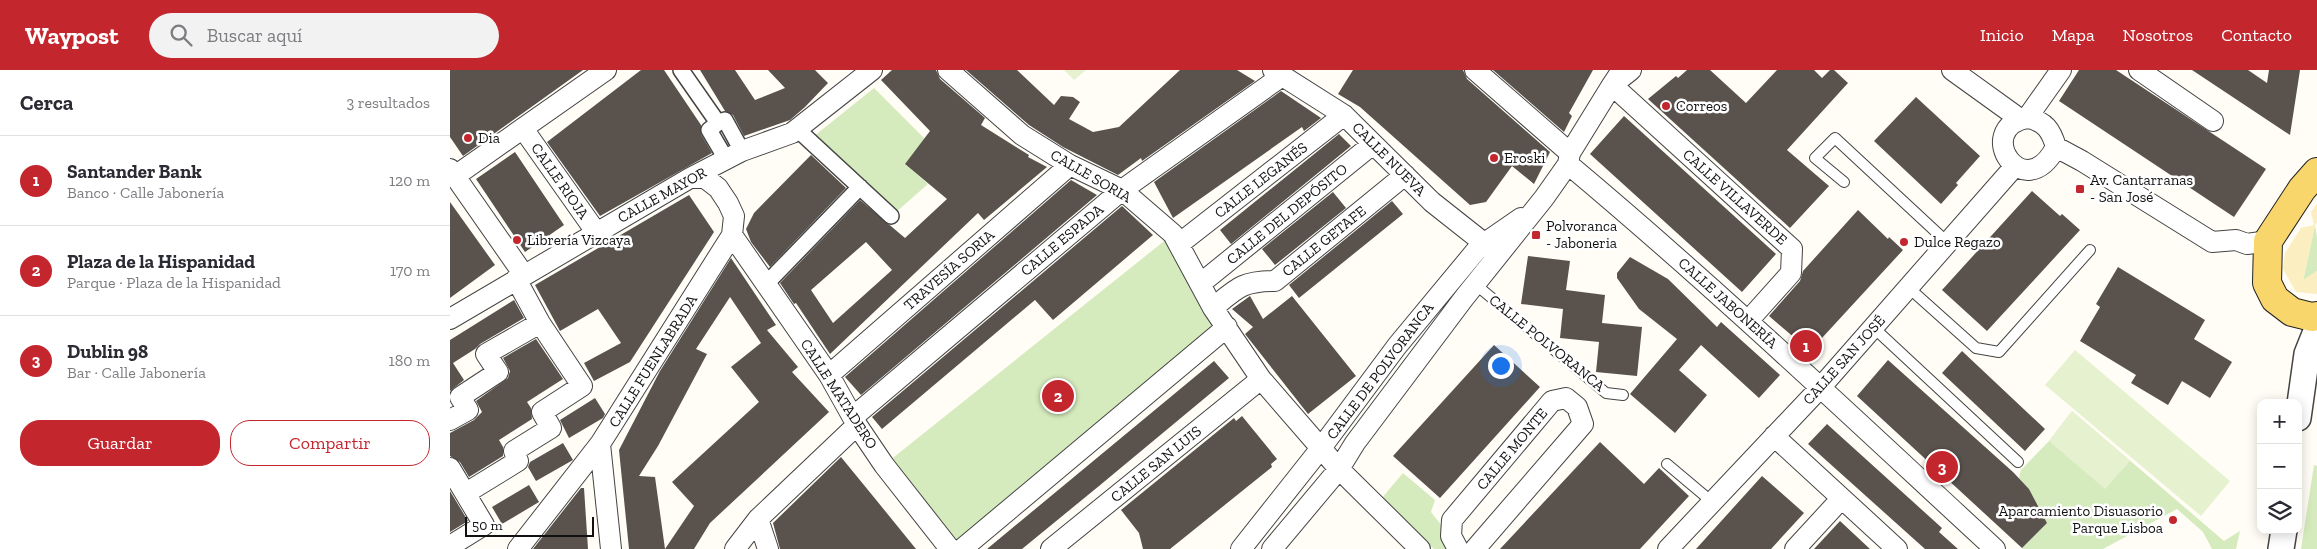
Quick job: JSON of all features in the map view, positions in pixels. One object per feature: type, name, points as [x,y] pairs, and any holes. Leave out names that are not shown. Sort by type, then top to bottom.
[{"type":"main road","points":[[2304,314],[2275,299],[2267,282],[2268,241],[2302,189],[2317,172]]},
{"type":"street","points":[[466,493],[518,461],[514,451],[551,428],[542,412],[582,386],[540,323],[520,277],[453,173],[524,130],[606,70]]},
{"type":"street","points":[[681,70],[718,123],[725,120],[734,155]]},
{"type":"street","name":"CALLE MAYOR","points":[[450,319],[690,178],[734,155],[792,133],[872,70]]},
{"type":"street","name":"CALLE SORIA","points":[[948,70],[1022,135],[1070,165],[1122,190],[1173,234],[1213,308],[1228,327],[1261,378],[1339,469],[1420,549]]},
{"type":"street","name":"CALLE JABONERÍA","points":[[1475,70],[1569,159],[1748,321],[1994,549]]},
{"type":"street","name":"CALLE DE POLVORANCA","points":[[1272,549],[1339,469],[1355,443],[1475,284],[1492,249],[1534,209],[1569,159],[1617,78],[1631,70]]},
{"type":"street","points":[[1952,70],[2024,119],[2038,120],[2047,126],[2056,147],[2082,161],[2212,242],[2236,240],[2247,244],[2268,241]]},
{"type":"street","points":[[2056,147],[2045,164],[2038,168],[2022,169],[2015,166],[2004,152],[2002,143],[2004,134],[2009,127],[2024,119],[2061,70]]},
{"type":"street","points":[[2139,70],[2213,121]]},
{"type":"street","name":"CALLE NUEVA","points":[[1277,73],[1344,116],[1432,202],[1492,249]]},
{"type":"street","name":"CALLE ESPADA","points":[[735,549],[758,519],[855,421],[1122,190],[1277,73]]},
{"type":"street","name":"CALLE VILLAVERDE","points":[[1617,78],[1792,249],[1791,273],[1748,321]]},
{"type":"street","name":"CALLE LEGANÉS","points":[[1178,244],[1344,116]]},
{"type":"street","points":[[797,129],[891,216]]},
{"type":"street","name":"CALLE RIOJA","points":[[524,130],[596,232]]},
{"type":"street","name":"CALLE DEL DEPÓSITO","points":[[1200,284],[1373,144]]},
{"type":"street","name":"TRAVESÍA SORIA","points":[[829,374],[1070,165]]},
{"type":"street","name":"CALLE SAN JOSÉ","points":[[1668,549],[1711,501],[1820,388],[2015,166]]},
{"type":"street","name":"CALLE GETAFE","points":[[1213,308],[1235,289],[1252,281],[1274,281],[1405,175]]},
{"type":"street","points":[[690,178],[705,178],[718,188],[734,216],[732,235]]},
{"type":"street","points":[[766,284],[860,187]]},
{"type":"street","name":"CALLE MATADERO","points":[[732,235],[829,374],[855,421],[884,464],[950,549]]},
{"type":"street","name":"CALLE FUENLABRADA","points":[[518,549],[600,444],[732,235]]},
{"type":"street","name":"CALLE DE POLVORANCA","points":[[1241,549],[1321,448],[1397,346],[1479,247],[1492,249]]},
{"type":"street","points":[[2304,314],[2302,332],[2307,354]]},
{"type":"street","points":[[450,420],[468,410],[460,396],[498,372],[486,354],[540,323]]},
{"type":"street","points":[[962,549],[1228,327]]},
{"type":"street","points":[[2301,399],[2307,354],[2317,329]]},
{"type":"street","name":"CALLE SAN LUIS","points":[[1051,549],[1261,378]]},
{"type":"street","name":"CALLE MONTE","points":[[1458,549],[1451,536],[1452,520],[1552,401],[1566,398],[1577,407],[1583,424],[1475,549]]},
{"type":"street","points":[[1774,436],[1897,549]]},
{"type":"street","points":[[600,444],[611,549]]},
{"type":"street","points":[[450,468],[484,525],[450,546]]},
{"type":"street","points":[[1795,549],[1841,499]]},
{"type":"street","points":[[758,519],[768,549]]},
{"type":"street","points":[[2281,549],[2283,534]]},
{"type":"lane","points":[[1844,182],[1815,158],[1835,138],[1948,243]]},
{"type":"lane","points":[[1909,288],[1976,348],[1999,352],[2090,250]]},
{"type":"lane","name":"CALLE POLVORANCA","points":[[1475,284],[1606,393],[1623,395]]},
{"type":"lane","points":[[1874,328],[2018,462]]},
{"type":"lane","points":[[1667,464],[1711,501]]},
{"type":"green space","points":[[1064,70],[1086,70],[1074,80]]},
{"type":"green space","points":[[874,88],[926,140],[905,164],[928,184],[895,213],[813,137]]},
{"type":"green space","points":[[2315,225],[2317,271],[2303,281]]},
{"type":"green space","points":[[1173,234],[1227,327],[962,549],[884,465]]},
{"type":"green space","points":[[2075,350],[2230,481],[2201,516],[2045,385]]},
{"type":"green space","points":[[2072,411],[2224,541],[2240,531],[2236,549],[2212,549],[2203,532],[2177,509],[2103,549],[2023,549],[2047,523],[2029,489],[2019,478],[2021,470],[2049,441]]},
{"type":"green space","points":[[2072,411],[2130,461],[2105,489],[2049,441]]},
{"type":"green space","points":[[2314,465],[2317,466],[2317,549],[2301,549]]},
{"type":"green space","points":[[1403,473],[1435,500],[1431,512],[1442,526],[1450,549],[1434,549],[1381,499]]},
{"type":"sand","points":[[2317,204],[2317,223],[2303,280],[2317,271],[2317,294],[2296,292],[2283,269],[2285,253],[2301,228],[2314,225],[2311,212]]},
{"type":"building","points":[[450,70],[583,70],[463,156],[450,137]]},
{"type":"building","points":[[641,70],[664,70],[701,125],[701,134],[712,153],[600,216],[547,142]]},
{"type":"building","points":[[700,70],[735,70],[755,100],[785,88],[768,70],[815,70],[828,83],[790,120],[744,136],[733,115],[725,111]]},
{"type":"building","points":[[892,70],[936,70],[940,79],[985,118],[981,125],[1029,155],[1028,157],[1047,167],[984,220],[978,213],[830,354],[796,303],[794,304],[780,283],[860,200],[905,238],[947,199],[905,164],[930,131],[881,80]],"holes":[[[866,242],[892,270],[833,323],[811,290]]]},
{"type":"building","points":[[966,70],[1017,70],[1054,105],[1061,96],[1073,97],[1080,102],[1069,119],[1093,132],[1119,127],[1180,70],[1237,70],[1255,81],[1142,161],[1141,158],[1118,175],[1063,147],[1029,125]]},
{"type":"building","points":[[1353,70],[1463,70],[1467,79],[1550,152],[1534,184],[1512,166],[1486,202],[1470,205],[1360,107],[1338,94]]},
{"type":"building","points":[[1493,70],[1593,70],[1569,113],[1572,116],[1564,132]]},
{"type":"building","points":[[1687,70],[1710,70],[1746,103],[1777,70],[1814,70],[1822,78],[1830,70],[1834,70],[1848,83],[1787,150],[1829,186],[1790,228],[1648,99],[1676,76],[1678,78]]},
{"type":"building","points":[[2079,70],[2116,70],[2266,169],[2234,217],[2059,101]]},
{"type":"building","points":[[2192,70],[2248,70],[2267,83],[2269,70],[2300,70],[2290,135]]},
{"type":"building","points":[[1281,91],[1321,118],[1304,131],[1302,127],[1173,218],[1154,182]]},
{"type":"building","points":[[1916,97],[1980,156],[1956,183],[1958,185],[1941,204],[1874,141]]},
{"type":"building","points":[[1624,116],[1776,254],[1742,292],[1590,154]]},
{"type":"building","points":[[1339,134],[1351,146],[1231,244],[1220,230]]},
{"type":"building","points":[[515,152],[564,225],[525,252],[476,179]]},
{"type":"building","points":[[811,155],[846,188],[770,267],[751,242],[746,229],[754,213]]},
{"type":"building","points":[[1071,180],[1097,195],[861,395],[845,377]]},
{"type":"building","points":[[2032,191],[2060,216],[2062,214],[2080,230],[1987,331],[1942,290]]},
{"type":"building","points":[[1333,192],[1346,208],[1275,265],[1262,249]]},
{"type":"building","points":[[689,195],[714,232],[630,362],[594,381],[584,363],[621,343],[598,309],[560,331],[535,285]]},
{"type":"building","points":[[1392,201],[1403,214],[1299,298],[1289,285]]},
{"type":"building","points":[[450,202],[495,265],[450,298]]},
{"type":"building","points":[[1122,206],[1153,235],[1053,320],[1035,300],[882,429],[872,417]]},
{"type":"building","points":[[1858,210],[1888,239],[1889,237],[1903,250],[1810,351],[1769,316],[1800,281],[1803,271]]},
{"type":"building","points":[[1528,256],[1570,261],[1566,290],[1605,295],[1602,323],[1642,327],[1637,376],[1596,372],[1599,342],[1560,338],[1563,309],[1521,304]]},
{"type":"building","points":[[1630,257],[1668,279],[1717,327],[1721,322],[1780,375],[1759,398],[1701,345],[1679,370],[1707,395],[1675,433],[1630,394],[1677,339],[1639,309],[1617,278],[1617,273]]},
{"type":"building","points":[[731,258],[776,325],[767,330],[798,367],[792,372],[829,412],[710,523],[694,549],[629,549],[619,450],[660,371]],"holes":[[[730,297],[761,343],[731,367],[759,402],[672,482],[694,506],[665,549],[655,477],[639,476],[658,446],[707,354],[696,349]]]},
{"type":"building","points":[[2118,267],[2205,320],[2194,339],[2232,362],[2210,398],[2182,381],[2168,405],[2131,383],[2136,375],[2080,341],[2100,307],[2096,304]]},
{"type":"building","points":[[1250,296],[1263,319],[1292,296],[1356,376],[1308,414],[1245,334],[1253,327],[1232,309]]},
{"type":"building","points":[[514,300],[524,318],[480,344],[453,363],[464,380],[450,391],[450,340]]},
{"type":"building","points":[[536,339],[563,379],[527,402],[531,408],[532,419],[499,440],[503,447],[503,456],[469,477],[460,462],[450,456],[450,433],[474,420],[482,412],[476,401],[508,378],[510,371],[503,358]]},
{"type":"building","points":[[1494,345],[1540,387],[1440,498],[1393,456]]},
{"type":"building","points":[[1962,351],[2045,429],[2025,451],[1942,373]]},
{"type":"building","points":[[1888,360],[2013,472],[2029,489],[2047,523],[2022,548],[1857,396]]},
{"type":"building","points":[[1214,361],[1229,378],[1099,486],[1022,549],[987,549]]},
{"type":"building","points":[[595,398],[605,414],[603,418],[569,438],[560,420]]},
{"type":"building","points":[[1242,416],[1277,459],[1271,464],[1272,467],[1170,549],[1143,549],[1139,533],[1121,510],[1234,418],[1236,421]]},
{"type":"building","points":[[1827,424],[1942,528],[1939,532],[1958,549],[1925,549],[1808,444]]},
{"type":"building","points":[[1600,442],[1644,484],[1659,468],[1689,496],[1640,549],[1500,549]]},
{"type":"building","points":[[563,443],[573,460],[536,481],[528,467],[530,462]]},
{"type":"building","points":[[841,457],[916,549],[780,549],[773,523]]},
{"type":"building","points":[[1762,476],[1804,513],[1771,549],[1696,549]]},
{"type":"building","points":[[529,485],[539,502],[502,524],[492,507]]},
{"type":"building","points":[[581,488],[584,488],[588,549],[533,549]]},
{"type":"building","points":[[450,491],[468,521],[450,532]]},
{"type":"building","points":[[1840,521],[1870,549],[1814,549]]},
{"type":"place","name":"Correos","points":[[1666,106]]},
{"type":"place","name":"Dia","points":[[468,138]]},
{"type":"place","name":"Eroski","points":[[1494,158]]},
{"type":"place","name":"Av. Cantarranas - San José","points":[[2080,189]]},
{"type":"place","name":"Polvoranca - Jaboneria","points":[[1536,235]]},
{"type":"place","name":"Librería Vizcaya","points":[[517,240]]},
{"type":"place","name":"Dulce Regazo","points":[[1904,242]]},
{"type":"place","name":"Santander Bank","points":[[1806,346]]},
{"type":"place","name":"Plaza de la Hispanidad","points":[[1058,396]]},
{"type":"place","name":"Dublin 98","points":[[1942,467]]},
{"type":"place","name":"Aparcamiento Disuasorio Parque Lisboa","points":[[2173,520]]}]
